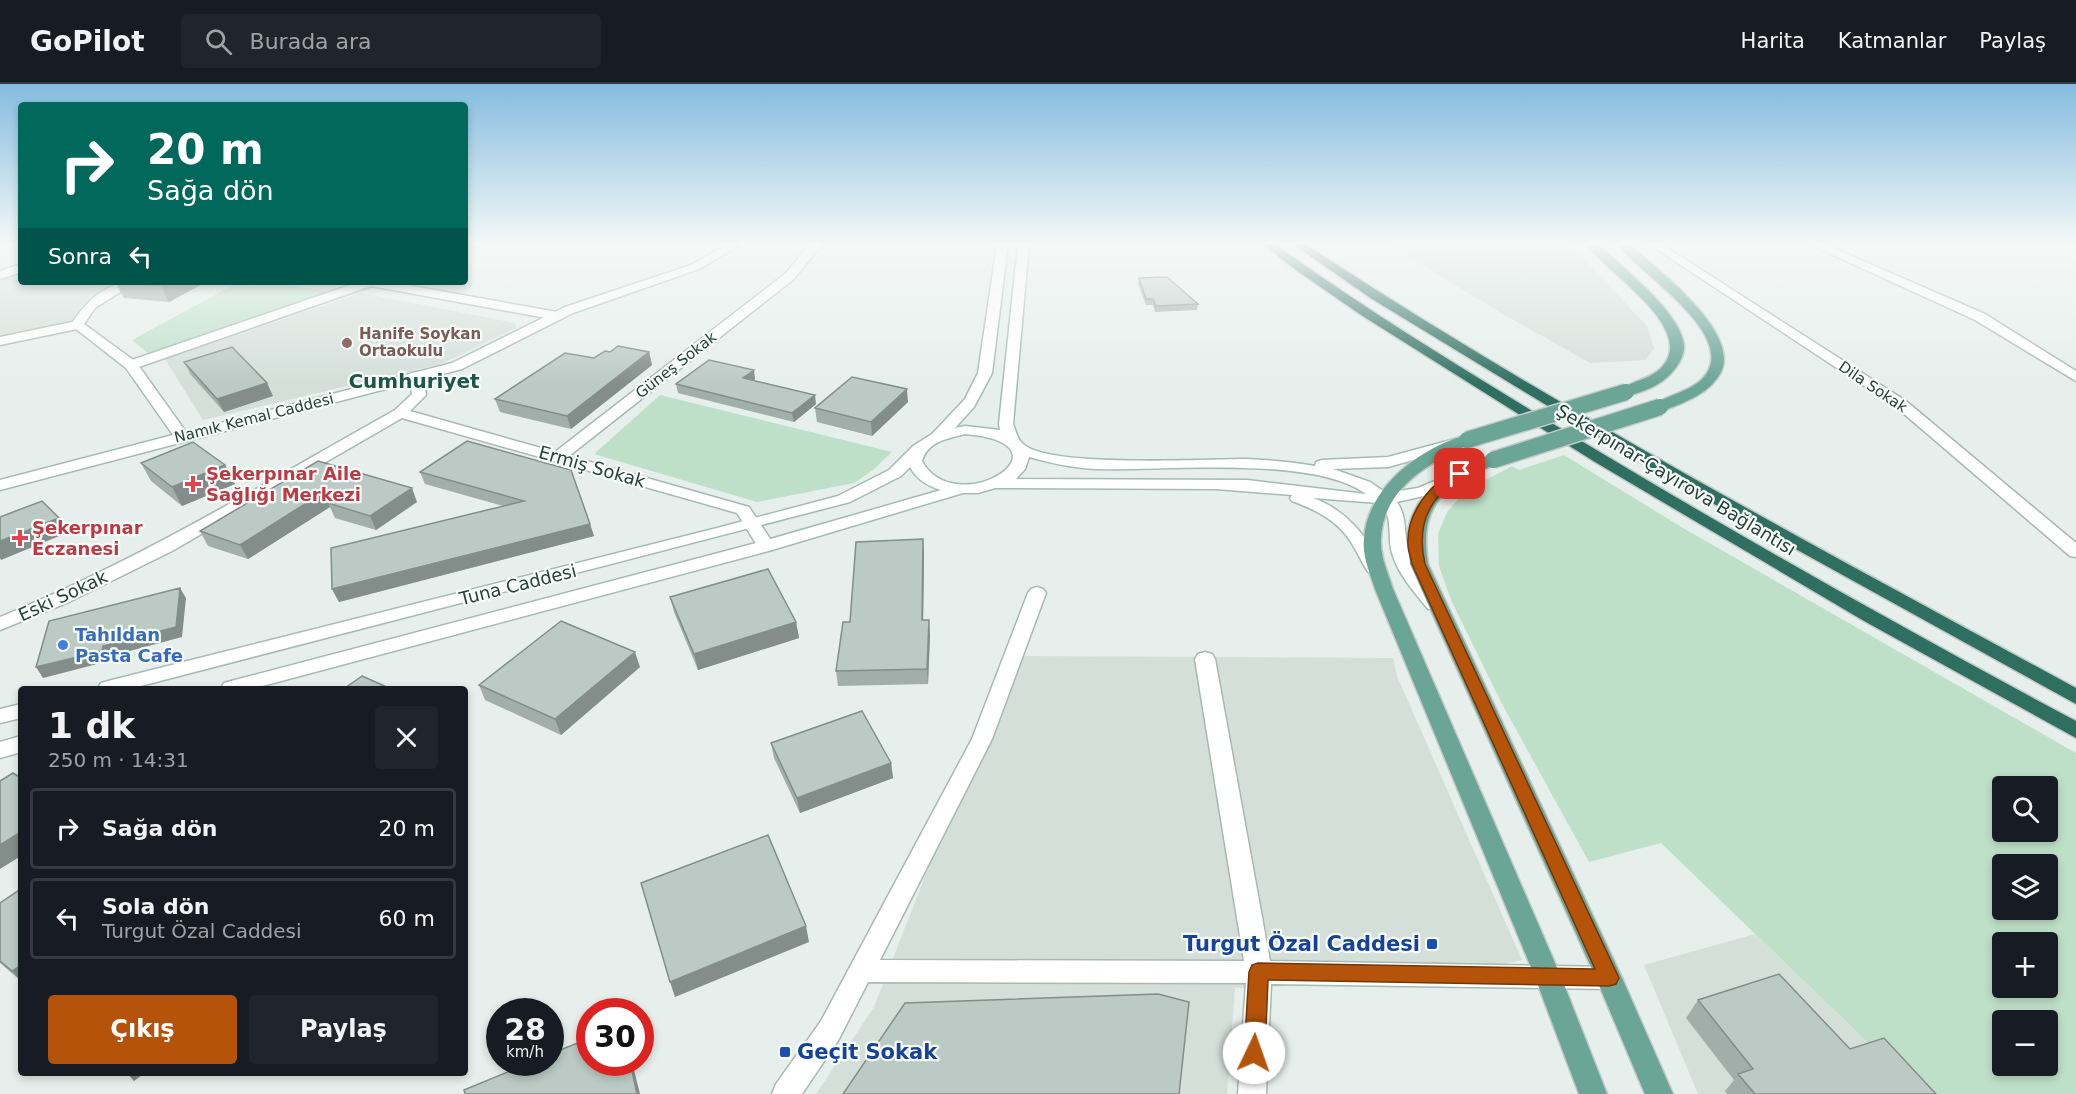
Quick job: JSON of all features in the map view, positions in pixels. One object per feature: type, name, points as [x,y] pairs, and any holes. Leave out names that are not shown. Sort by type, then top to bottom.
[{"type":"highway","name":"Şekerpınar-Çayırova Bağlantısı","points":[[1336,291],[1449,365],[1640,484],[2076,730]]},
{"type":"highway","name":"Şekerpınar-Çayırova Bağlantısı","points":[[1370,291],[1664,470],[2076,696]]},
{"type":"main road","points":[[1593,1094],[1548,977],[1384,589],[1372,540],[1374,523],[1385,499],[1393,486],[1418,465],[1467,440],[1626,392],[1665,373],[1677,351],[1677,340],[1659,311],[1639,291]]},
{"type":"main road","points":[[1659,1094],[1609,978],[1485,706],[1440,614],[1419,564],[1414,544],[1423,510],[1433,494],[1447,481],[1493,460],[1660,407],[1700,388],[1709,379],[1717,365],[1718,352],[1707,328],[1672,291]]},
{"type":"street","points":[[0,340],[77,325],[90,305],[114,291]]},
{"type":"street","points":[[131,364],[344,291]]},
{"type":"street","points":[[421,291],[557,316]]},
{"type":"street","name":"Namık Kemal Caddesi","points":[[0,484],[457,366],[569,310],[624,291]]},
{"type":"street","name":"Güneş Sokak","points":[[558,457],[771,291]]},
{"type":"street","name":"Tuna Caddesi","points":[[116,686],[844,499],[895,473],[922,445],[965,412],[985,372],[996,291]]},
{"type":"street","points":[[997,484],[1010,477],[1019,468],[1022,458],[1005,424],[1019,291]]},
{"type":"street","name":"Dila Sokak","points":[[1727,291],[1901,404],[2076,552]]},
{"type":"street","points":[[1922,291],[1980,317],[2076,377]]},
{"type":"street","points":[[77,325],[131,364],[181,436]]},
{"type":"street","name":"Eski Sokak","points":[[0,624],[63,598],[166,547],[400,413],[419,395],[416,376]]},
{"type":"street","name":"Ermiş Sokak","points":[[400,413],[743,510],[766,546]]},
{"type":"street","points":[[933,438],[965,430],[990,433],[1015,445],[1067,462],[1095,464],[1367,465],[1407,458],[1467,440]]},
{"type":"street","points":[[915,454],[914,464],[919,473],[929,481],[961,489],[997,484],[1264,486],[1349,499],[1385,499],[1420,494],[1447,481]]},
{"type":"street","points":[[1256,464],[1334,476],[1361,484],[1385,499],[1396,512],[1398,543],[1405,565],[1440,614]]},
{"type":"street","points":[[1220,486],[1278,492],[1321,507],[1337,517],[1353,529],[1384,589]]},
{"type":"street","name":"Tuna Caddesi","points":[[239,686],[766,546],[961,489]]},
{"type":"street","points":[[786,1094],[830,1030],[982,739],[1037,593]]},
{"type":"street","points":[[1205,659],[1258,972],[1252,1094]]},
{"type":"street","points":[[0,716],[18,712]]},
{"type":"street","points":[[0,750],[18,745]]},
{"type":"street","points":[[861,971],[1258,972],[1609,978]]},
{"type":"shaded area","points":[[0,291],[113,291],[86,306],[75,325],[0,341]]},
{"type":"shaded area","points":[[1465,291],[1614,291],[1647,326],[1654,348],[1646,360],[1590,363]]},
{"type":"shaded area","name":"Hanife Soykan Ortaokulu","points":[[361,293],[515,323],[516,328],[441,364],[203,420],[165,359]]},
{"type":"shaded area","points":[[1011,656],[1393,658],[1397,676],[1522,960],[1421,982],[1235,988],[1227,1094],[816,1094],[874,1007]]},
{"type":"shaded area","points":[[1755,934],[1921,1094],[1698,1094],[1644,965]]},
{"type":"green space","points":[[222,291],[330,292],[149,354],[132,340]]},
{"type":"green space","points":[[660,395],[892,452],[873,470],[854,483],[757,502],[594,454]]},
{"type":"green space","points":[[1564,455],[1683,528],[2076,753],[2076,1094],[1921,1094],[1661,843],[1589,862],[1502,704],[1451,600],[1439,566],[1438,534],[1447,512],[1467,490],[1512,466],[1519,470]]},
{"type":"building","points":[[1143,291],[1183,291],[1198,304],[1156,306],[1153,299],[1146,299]]},
{"type":"building","points":[[618,346],[649,352],[567,416],[495,399],[565,353],[594,358]]},
{"type":"building","points":[[232,347],[267,383],[217,399],[184,362]]},
{"type":"building","points":[[709,360],[754,370],[743,378],[815,395],[792,413],[676,384]]},
{"type":"building","points":[[852,377],[907,389],[871,422],[815,408]]},
{"type":"building","points":[[467,441],[571,470],[590,524],[332,589],[331,548],[524,501],[420,472]]},
{"type":"building","points":[[193,442],[225,465],[172,487],[141,463]]},
{"type":"building","points":[[318,461],[412,488],[370,516],[328,503],[327,490],[240,545],[200,531]]},
{"type":"building","points":[[42,501],[59,518],[0,541],[0,517]]},
{"type":"building","points":[[923,539],[922,620],[929,620],[927,669],[836,671],[843,622],[850,622],[856,542]]},
{"type":"building","points":[[768,569],[796,622],[694,654],[670,597]]},
{"type":"building","points":[[180,588],[176,627],[103,646],[102,651],[36,667],[49,621]]},
{"type":"building","points":[[561,621],[635,652],[555,719],[479,685]]},
{"type":"building","points":[[362,676],[384,686],[348,686]]},
{"type":"building","points":[[862,711],[891,763],[797,798],[771,743]]},
{"type":"building","points":[[13,773],[18,776],[18,834],[0,845],[0,781]]},
{"type":"building","points":[[768,835],[806,926],[670,982],[641,883]]},
{"type":"building","points":[[18,891],[18,967],[12,971],[0,961],[0,903]]},
{"type":"building","points":[[1779,974],[1850,1049],[1884,1038],[1936,1094],[1755,1094],[1738,1074],[1753,1069],[1698,1000]]},
{"type":"building","points":[[1158,994],[1189,1002],[1179,1094],[843,1094],[905,1003]]},
{"type":"building","points":[[576,1044],[576,1076],[633,1076],[637,1094],[465,1094],[464,1090],[498,1076],[564,1076],[564,1048]]},
{"type":"place","name":"Hanife Soykan Ortaokulu","points":[[347,343]]},
{"type":"place","name":"Şekerpınar Aile Sağlığı Merkezi","points":[[193,484]]},
{"type":"place","name":"Şekerpınar Eczanesi","points":[[20,538]]},
{"type":"place","name":"Tahıldan Pasta Cafe","points":[[63,645]]},
{"type":"place","name":"Turgut Özal Caddesi","points":[[1432,944]]},
{"type":"place","name":"Geçit Sokak","points":[[785,1052]]},
{"type":"district","name":"Cumhuriyet","points":[[414,381]]},
{"type":"route","points":[[1254,1053],[1258,972],[1609,978],[1419,564],[1414,544],[1423,510],[1433,494],[1447,481],[1460,474]]}]
